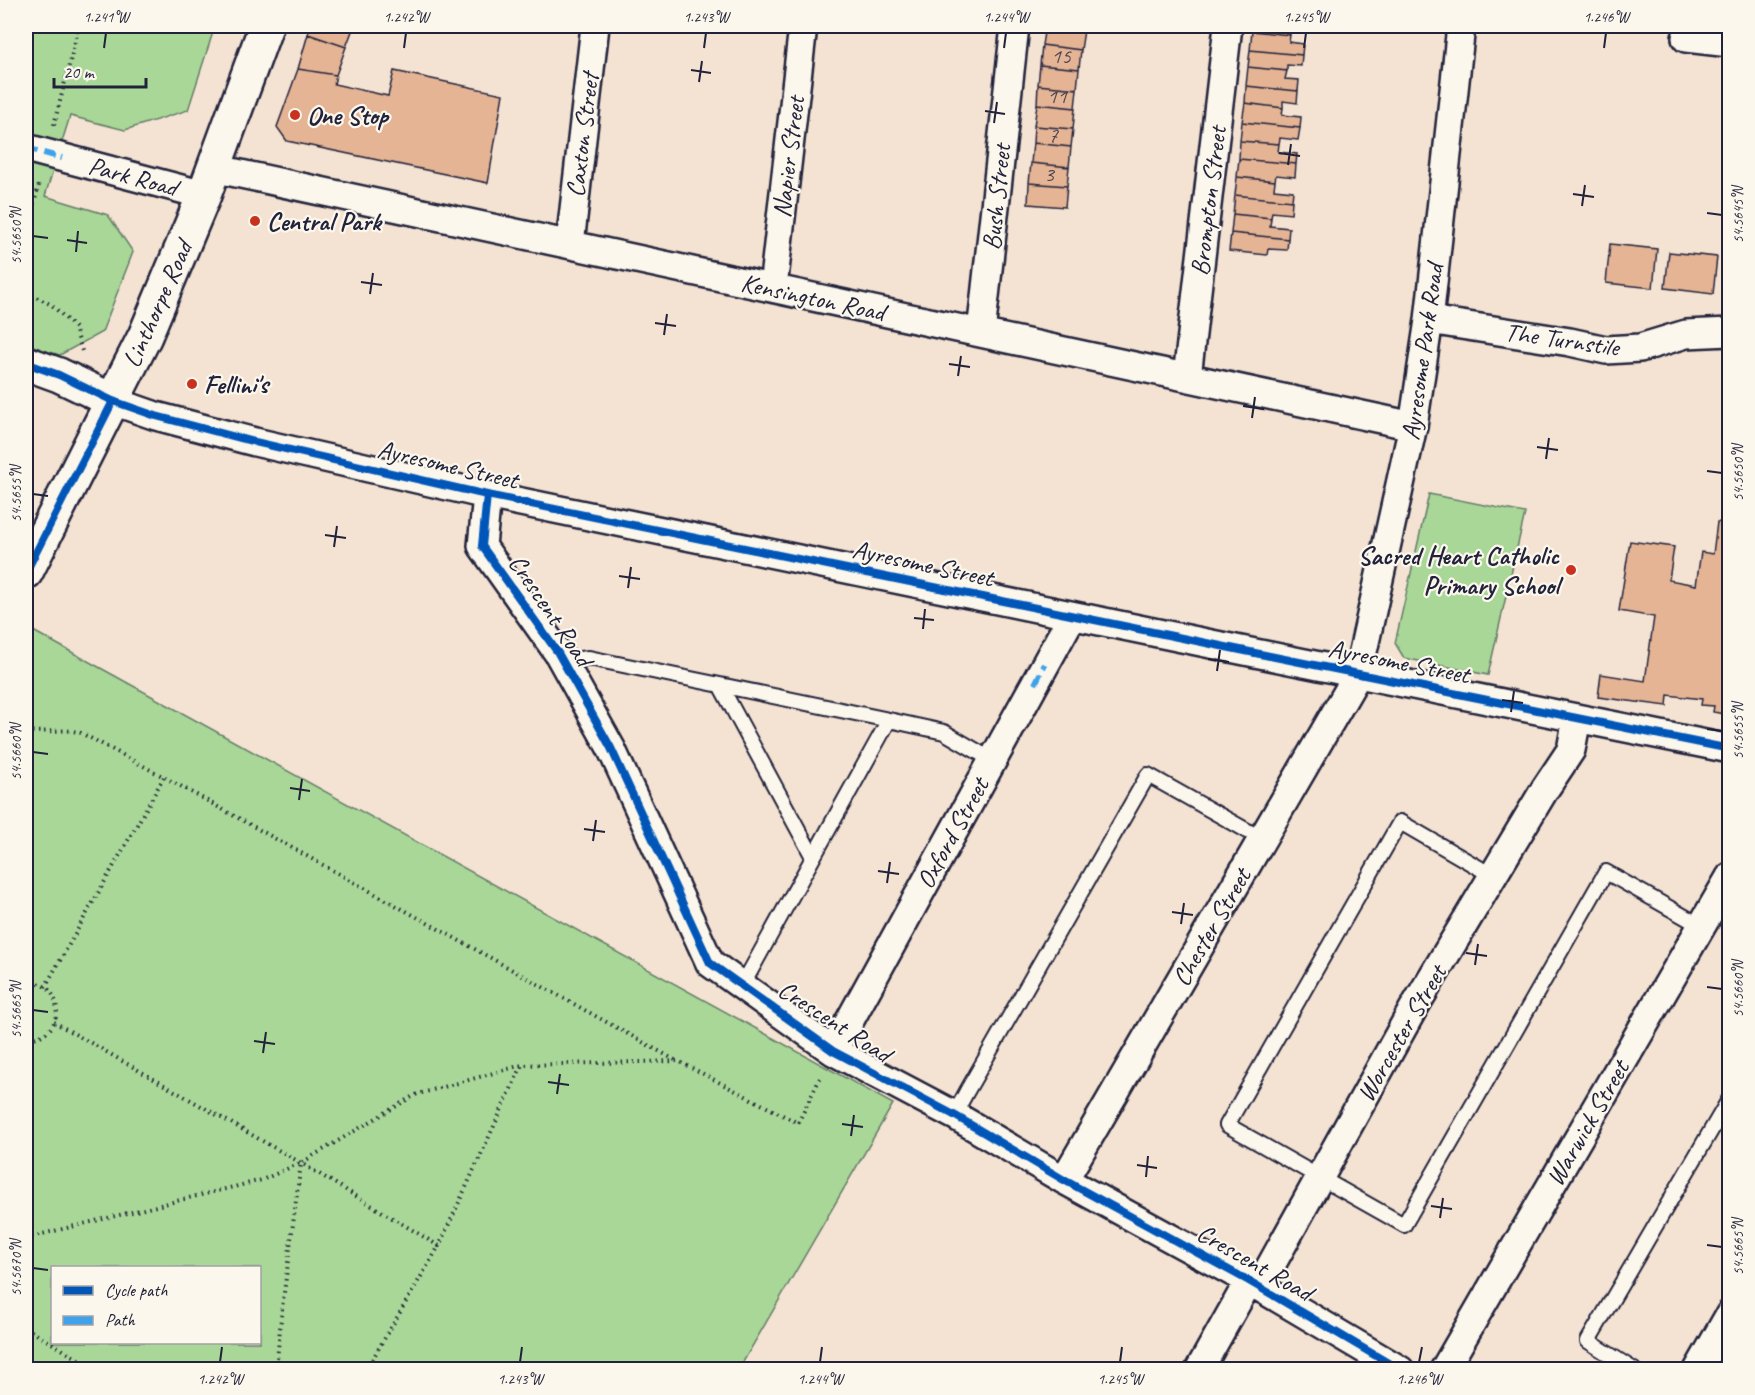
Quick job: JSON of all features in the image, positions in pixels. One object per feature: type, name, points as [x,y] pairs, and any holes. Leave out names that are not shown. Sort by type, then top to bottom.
[{"type":"street","name":"Linthorpe Road","points":[[26,572],[145,336],[209,181],[266,26]]},
{"type":"street","name":"Caxton Street","points":[[570,244],[595,26]]},
{"type":"street","name":"Napier Street","points":[[773,288],[803,26]]},
{"type":"street","name":"Bush Street","points":[[981,333],[1015,26]]},
{"type":"street","name":"Brompton Street","points":[[1188,377],[1228,26]]},
{"type":"street","name":"Ayresome Park Road","points":[[1358,674],[1413,426],[1430,320],[1461,26]]},
{"type":"street","points":[[1686,38],[1730,43]]},
{"type":"street","name":"Park Road","points":[[26,148],[62,158],[209,181]]},
{"type":"street","name":"Kensington Road","points":[[209,181],[570,244],[1413,426]]},
{"type":"street","name":"The Turnstile","points":[[1430,320],[1570,342],[1606,350],[1640,348],[1686,334],[1730,332]]},
{"type":"street","points":[[26,363],[80,384],[113,401]]},
{"type":"street","name":"Ayresome Street","points":[[113,401],[156,416],[255,442],[487,495],[1730,749]]},
{"type":"street","name":"Crescent Road","points":[[487,495],[482,546],[562,661],[611,748],[710,963],[833,1051],[954,1115],[1064,1180],[1254,1284],[1400,1370]]},
{"type":"street","name":"Oxford Street","points":[[833,1051],[1072,616]]},
{"type":"street","name":"Chester Street","points":[[1064,1180],[1358,674]]},
{"type":"street","name":"Worcester Street","points":[[1198,1370],[1319,1177],[1412,1011],[1545,789],[1571,750],[1577,718]]},
{"type":"street","name":"Warwick Street","points":[[1444,1370],[1730,877]]},
{"type":"street","points":[[1698,1370],[1730,1314]]},
{"type":"lane","points":[[562,661],[589,658],[944,732],[992,760]]},
{"type":"lane","points":[[720,685],[813,857]]},
{"type":"lane","points":[[742,986],[889,720]]},
{"type":"lane","points":[[954,1115],[1148,776],[1262,839]]},
{"type":"lane","points":[[1493,876],[1400,822],[1227,1125],[1404,1226],[1606,872],[1701,926]]},
{"type":"lane","points":[[1634,1370],[1587,1341],[1730,1098]]},
{"type":"path","points":[[26,292],[52,305],[75,328],[84,360],[80,384]]},
{"type":"path","points":[[26,731],[69,730],[81,733],[678,1061],[798,1123],[833,1051]]},
{"type":"path","points":[[45,987],[164,777]]},
{"type":"path","points":[[26,982],[45,987],[55,999],[57,1007],[54,1022],[44,1033],[26,1038]]},
{"type":"path","points":[[54,1022],[301,1163],[439,1246]]},
{"type":"path","points":[[26,1238],[262,1180],[301,1163],[415,1095],[522,1065],[678,1061]]},
{"type":"path","points":[[366,1370],[439,1246],[522,1065]]},
{"type":"path","points":[[276,1370],[301,1163]]},
{"type":"path","points":[[26,1328],[51,1343]]},
{"type":"path","points":[[53,1344],[97,1370]]},
{"type":"green space","points":[[26,26],[215,26],[188,110],[125,130],[70,116],[45,196],[108,215],[133,252],[102,332],[60,355],[26,345]]},
{"type":"green space","points":[[1429,494],[1525,513],[1488,675],[1404,658],[1395,643]]},
{"type":"green space","points":[[26,627],[893,1104],[739,1369],[26,1369]]},
{"type":"building","points":[[311,26],[354,26],[346,47],[308,34]]},
{"type":"building","points":[[1045,26],[1084,26],[1084,30]]},
{"type":"building","points":[[1045,26],[1084,30],[1081,50],[1042,45]]},
{"type":"building","points":[[1253,26],[1305,26],[1304,29],[1291,28],[1290,35],[1252,31]]},
{"type":"building","points":[[1252,31],[1290,35],[1289,42],[1303,44],[1302,55],[1250,50]]},
{"type":"building","points":[[308,34],[346,47],[336,75],[298,69]]},
{"type":"building","points":[[1042,45],[1081,50],[1079,69],[1040,65]]},
{"type":"building","points":[[1250,50],[1302,55],[1301,66],[1287,65],[1287,71],[1248,67]]},
{"type":"building","points":[[1040,65],[1079,69],[1077,89],[1038,85]]},
{"type":"building","points":[[1248,67],[1287,71],[1285,79],[1299,80],[1298,91],[1246,86]]},
{"type":"building","points":[[298,69],[336,75],[334,84],[388,96],[394,71],[503,94],[488,183],[287,141],[277,127]]},
{"type":"building","points":[[1038,85],[1077,89],[1075,108],[1037,104]]},
{"type":"building","points":[[1246,86],[1298,91],[1297,103],[1283,101],[1283,108],[1245,103]]},
{"type":"building","points":[[1245,103],[1283,108],[1282,115],[1301,117],[1300,128],[1242,122]]},
{"type":"building","points":[[1037,104],[1075,108],[1073,129],[1034,126]]},
{"type":"building","points":[[1242,122],[1300,128],[1298,140],[1280,138],[1279,144],[1240,141]]},
{"type":"building","points":[[1034,126],[1073,129],[1071,147],[1033,143]]},
{"type":"building","points":[[1240,141],[1279,144],[1278,152],[1297,154],[1296,164],[1239,159]]},
{"type":"building","points":[[1033,143],[1071,147],[1069,167],[1031,163]]},
{"type":"building","points":[[1239,159],[1296,164],[1295,177],[1276,175],[1275,181],[1237,177]]},
{"type":"building","points":[[1031,163],[1069,167],[1067,186],[1029,183]]},
{"type":"building","points":[[1237,177],[1275,181],[1274,189],[1293,191],[1292,201],[1235,195]]},
{"type":"building","points":[[1029,183],[1067,186],[1065,207],[1028,204]]},
{"type":"building","points":[[1235,195],[1292,201],[1291,214],[1272,212],[1271,218],[1233,214]]},
{"type":"building","points":[[1233,214],[1271,218],[1270,226],[1289,228],[1288,239],[1231,233]]},
{"type":"building","points":[[1231,233],[1288,239],[1287,250],[1268,249],[1267,255],[1229,251]]},
{"type":"building","points":[[1610,244],[1657,249],[1653,288],[1606,283]]},
{"type":"building","points":[[1669,252],[1717,257],[1713,294],[1665,288]]},
{"type":"building","points":[[1717,522],[1730,524],[1730,715],[1713,712],[1714,706],[1701,705],[1702,699],[1668,695],[1667,706],[1598,697],[1601,674],[1645,681],[1654,617],[1619,611],[1630,541],[1674,547],[1669,580],[1696,585],[1701,552],[1713,554]]},
{"type":"marked path","points":[[26,148],[62,158]]},
{"type":"marked path","points":[[1035,684],[1045,664]]},
{"type":"cycle path","points":[[26,363],[59,375],[113,401],[156,416],[255,442],[487,495],[1730,749]]},
{"type":"cycle path","points":[[26,572],[113,401]]},
{"type":"cycle path","points":[[487,495],[482,546],[558,653],[611,748],[710,963],[833,1051],[954,1115],[1064,1180],[1249,1281],[1400,1370]]},
{"type":"place","name":"One Stop","points":[[295,115]]},
{"type":"place","name":"Central Park","points":[[255,221]]},
{"type":"place","name":"Fellini's","points":[[192,384]]},
{"type":"place","name":"Sacred Heart Catholic Primary School","points":[[1571,570]]}]
